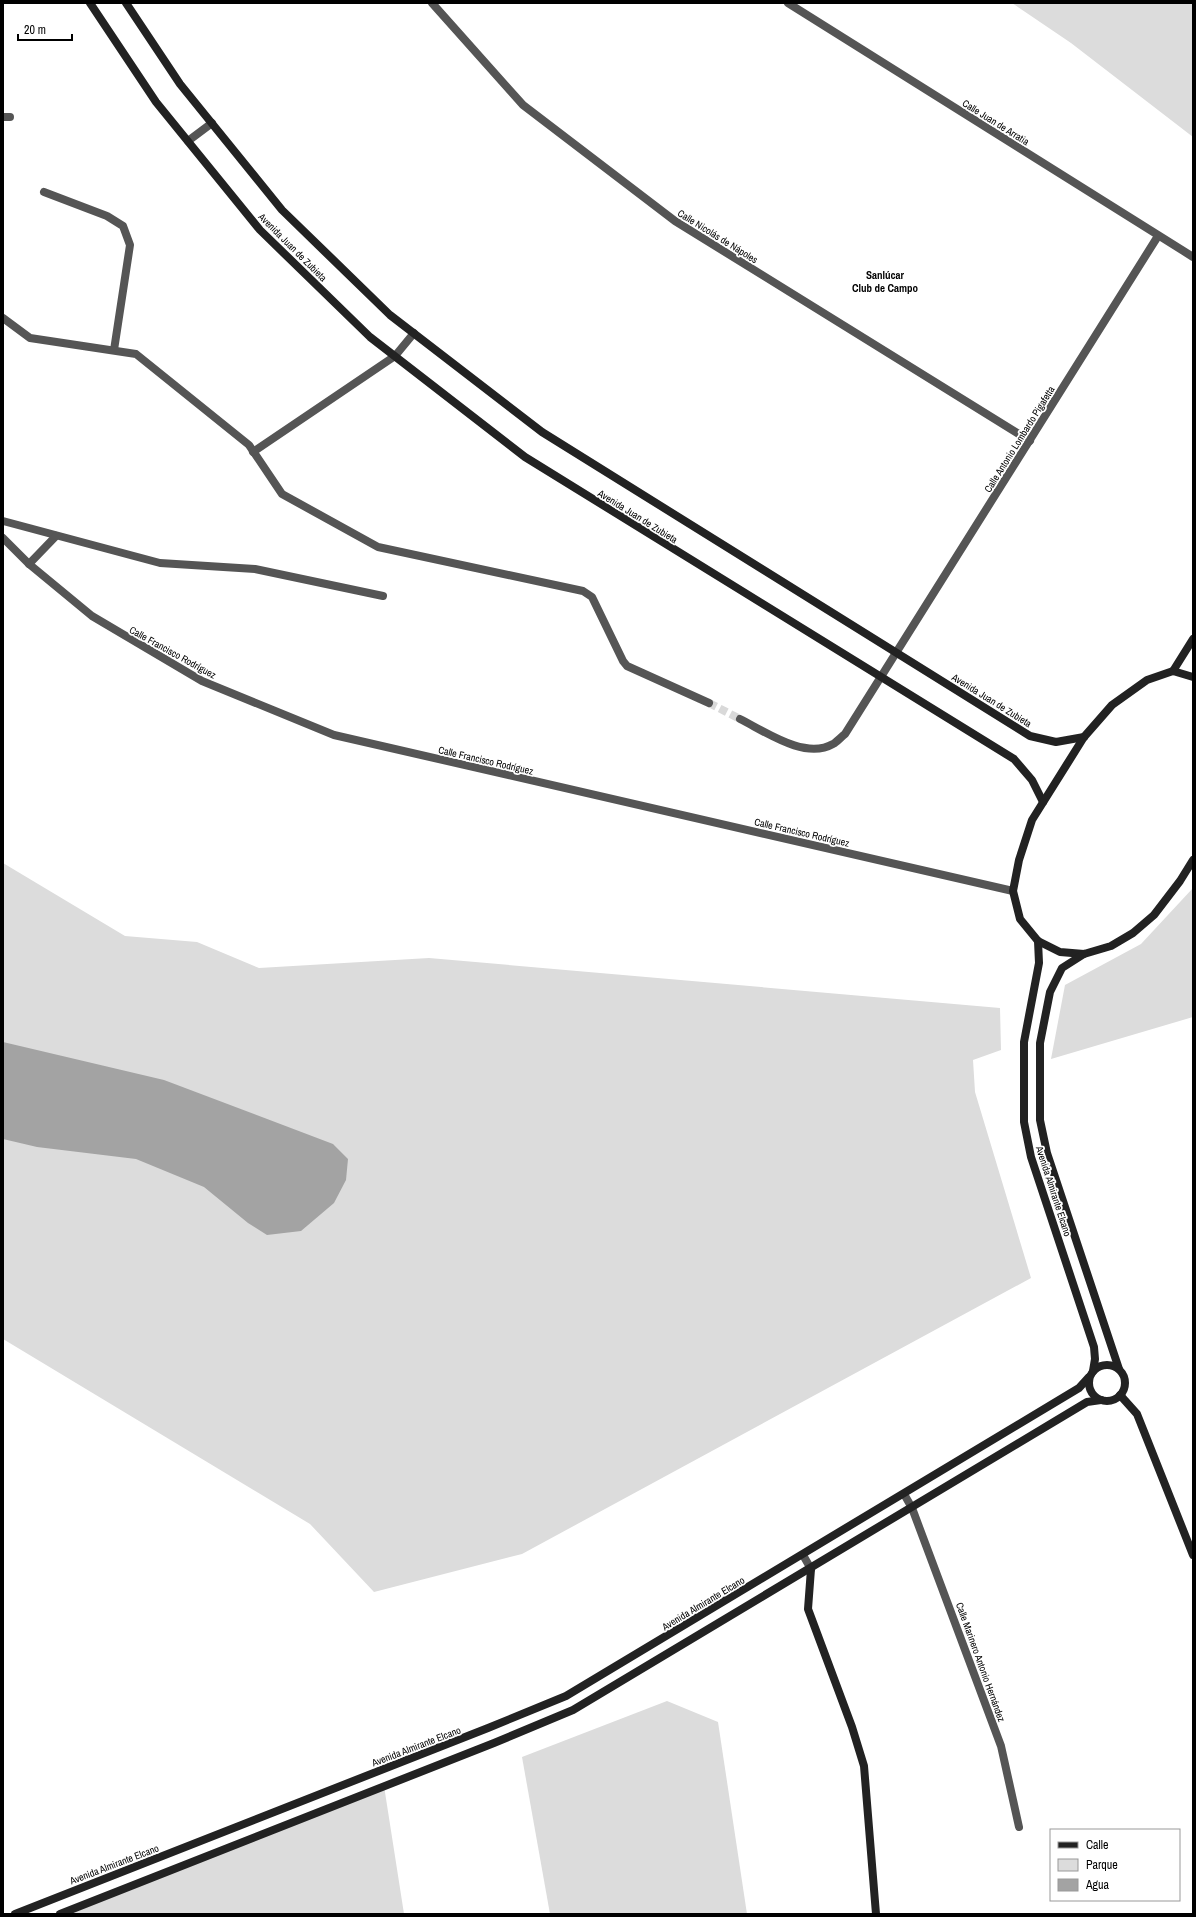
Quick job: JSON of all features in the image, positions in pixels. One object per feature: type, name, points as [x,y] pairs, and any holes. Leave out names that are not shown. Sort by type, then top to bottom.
[{"type":"street","name":"Avenida Juan de Zubieta","points":[[90,3],[156,102],[260,230],[370,337],[525,457],[1014,759],[1032,780],[1043,802]]},
{"type":"street","name":"Avenida Juan de Zubieta","points":[[126,3],[180,84],[282,210],[390,315],[542,432],[1030,736],[1056,742],[1084,737]]},
{"type":"street","name":"Calle Nicolás de Nápoles","points":[[432,3],[523,105],[675,222],[1030,441]]},
{"type":"street","name":"Calle Juan de Arratia","points":[[788,3],[1193,257]]},
{"type":"street","points":[[188,141],[212,123]]},
{"type":"street","points":[[44,192],[108,216],[123,226],[130,245],[114,350]]},
{"type":"street","name":"Calle Antonio Lombardo Pigafetta","points":[[897,653],[1158,236]]},
{"type":"street","points":[[3,318],[30,338],[136,354],[248,445],[282,494],[378,546],[584,591],[592,597],[623,661],[627,666],[709,704]]},
{"type":"street","points":[[253,452],[395,356],[414,333]]},
{"type":"street","points":[[3,521],[160,563],[255,569],[383,596]]},
{"type":"street","points":[[29,564],[56,536]]},
{"type":"street","name":"Calle Francisco Rodríguez","points":[[3,538],[29,564],[92,616],[202,681],[334,735],[1013,891]]},
{"type":"street","points":[[1173,671],[1193,639]]},
{"type":"street","points":[[740,719],[801,749],[816,750],[833,744],[845,734],[897,653]]},
{"type":"street","points":[[1193,677],[1173,671],[1147,680],[1112,705],[1084,737],[1032,820],[1019,860],[1013,891],[1020,919],[1038,941],[1060,952],[1084,954],[1111,946],[1133,933],[1154,915],[1180,881],[1193,860]]},
{"type":"street","name":"Avenida Almirante Elcano","points":[[15,1914],[481,1731],[566,1696],[1079,1388],[1091,1374],[1095,1359],[1094,1347],[1031,1157],[1024,1122],[1024,1042],[1039,963],[1038,941]]},
{"type":"street","name":"Avenida Almirante Elcano","points":[[1084,954],[1062,968],[1050,992],[1040,1043],[1040,1120],[1047,1153],[1119,1369]]},
{"type":"street","points":[[60,1914],[494,1743],[573,1710],[811,1569],[1087,1402],[1114,1400],[1124,1389],[1125,1382],[1123,1374],[1113,1365],[1105,1364],[1098,1366],[1091,1374],[1088,1385],[1095,1397],[1101,1400]]},
{"type":"street","points":[[1120,1395],[1137,1414],[1193,1555]]},
{"type":"street","points":[[904,1494],[912,1508]]},
{"type":"street","name":"Calle Marinero Antonio Hernández","points":[[912,1508],[1001,1746],[1019,1827]]},
{"type":"street","points":[[803,1555],[811,1569],[808,1609],[852,1727],[864,1766],[876,1914]]},
{"type":"green space","points":[[1012,3],[1193,3],[1193,137],[1071,43]]},
{"type":"green space","points":[[3,863],[125,936],[197,942],[259,968],[429,958],[1000,1008],[1001,1050],[973,1060],[975,1092],[1031,1278],[522,1554],[374,1592],[310,1524],[3,1339]]},
{"type":"green space","points":[[1193,888],[1193,1017],[1051,1059],[1065,985],[1141,944]]},
{"type":"green space","points":[[667,1701],[718,1722],[747,1914],[550,1914],[522,1757]]},
{"type":"green space","points":[[384,1786],[404,1914],[60,1914]]},
{"type":"water","points":[[3,1042],[164,1080],[333,1144],[348,1159],[346,1180],[334,1203],[301,1231],[267,1235],[248,1223],[204,1187],[136,1159],[37,1147],[3,1139]]},
{"type":"tunnel","points":[[709,703],[740,719]]},
{"type":"district","name":"Sanlúcar Club de Campo","points":[[885,281]]}]
